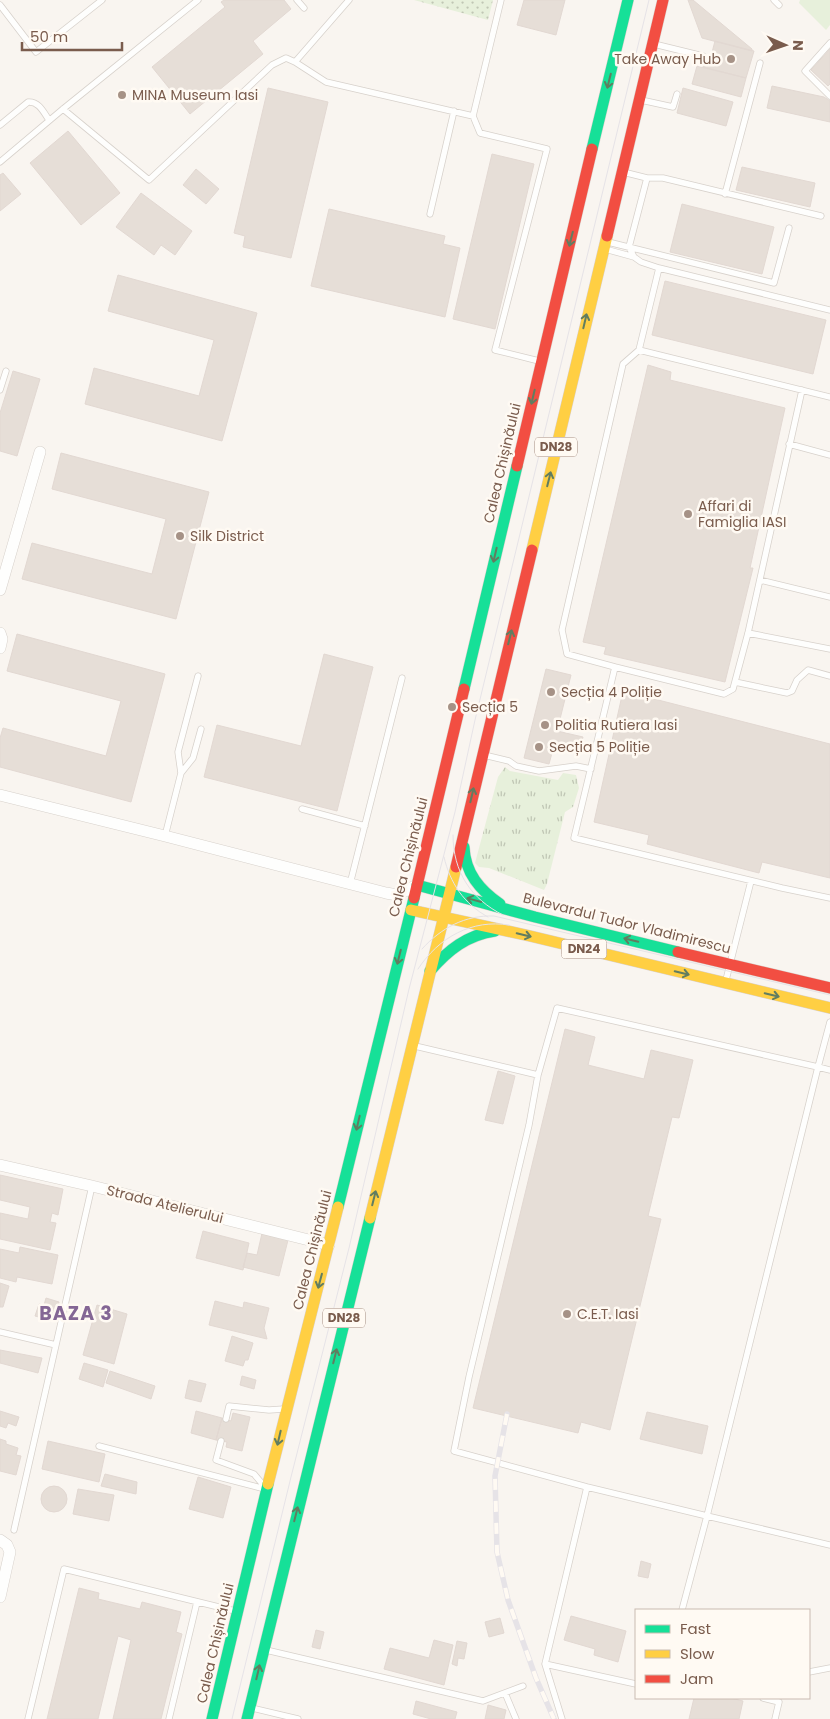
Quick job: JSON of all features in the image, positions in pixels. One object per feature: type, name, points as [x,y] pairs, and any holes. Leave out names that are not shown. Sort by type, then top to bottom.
[{"type":"main road","name":"Calea Chișinăului","points":[[212,1719],[286,1409],[329,1245],[411,910],[628,0]]},
{"type":"main road","name":"DN28","points":[[247,1719],[466,824],[481,755],[550,476],[603,244],[663,0]]},
{"type":"main road","points":[[466,824],[464,856],[467,869],[483,890],[509,910]]},
{"type":"main road","name":"Bulevardul Tudor Vladimirescu","points":[[417,885],[509,910],[830,988]]},
{"type":"main road","name":"DN24","points":[[411,910],[830,1008]]},
{"type":"main road","points":[[428,973],[453,946],[463,940],[487,931],[503,930]]},
{"type":"street","points":[[0,590],[40,452]]},
{"type":"street","points":[[0,633],[2,639],[0,648]]},
{"type":"street","points":[[0,796],[397,895],[411,910]]},
{"type":"street","points":[[397,895],[417,885]]},
{"type":"street","name":"Strada Atelierului","points":[[0,1165],[329,1245]]},
{"type":"street","points":[[0,1598],[10,1552],[3,1543]]},
{"type":"lane","points":[[0,5],[36,52],[102,0]]},
{"type":"lane","points":[[0,162],[198,0]]},
{"type":"lane","points":[[297,0],[304,8]]},
{"type":"lane","points":[[295,62],[349,0]]},
{"type":"lane","points":[[501,0],[473,116],[480,132],[547,149],[495,350],[542,362]]},
{"type":"lane","points":[[774,0],[779,5]]},
{"type":"lane","points":[[830,42],[805,71],[830,96]]},
{"type":"lane","points":[[652,44],[703,56]]},
{"type":"lane","points":[[63,109],[149,180],[272,65],[286,58],[326,82],[473,116]]},
{"type":"lane","points":[[725,194],[760,63]]},
{"type":"lane","points":[[639,100],[673,107],[677,94]]},
{"type":"lane","points":[[0,125],[28,102],[37,104],[49,120]]},
{"type":"lane","points":[[430,214],[454,111]]},
{"type":"lane","points":[[621,172],[647,178],[663,178],[821,216]]},
{"type":"lane","points":[[634,257],[629,247],[647,178]]},
{"type":"lane","points":[[603,244],[629,247],[774,283],[789,228]]},
{"type":"lane","points":[[603,244],[634,257],[641,262],[659,268],[830,310]]},
{"type":"lane","points":[[659,268],[639,350],[623,364],[562,630],[566,654],[724,694],[733,689],[748,633],[802,390]]},
{"type":"lane","points":[[639,350],[830,397]]},
{"type":"lane","points":[[0,390],[6,371]]},
{"type":"lane","points":[[789,444],[830,455]]},
{"type":"lane","points":[[760,580],[830,597]]},
{"type":"lane","points":[[748,633],[830,649]]},
{"type":"lane","points":[[615,667],[574,838],[750,881],[830,898]]},
{"type":"lane","points":[[735,682],[786,694],[792,691],[797,680],[808,670],[830,676]]},
{"type":"lane","points":[[165,836],[181,773],[178,752],[198,676]]},
{"type":"lane","points":[[350,884],[402,678]]},
{"type":"lane","points":[[181,773],[194,758],[201,730]]},
{"type":"lane","points":[[481,755],[509,761],[516,766],[539,771],[576,766],[591,769]]},
{"type":"lane","points":[[302,809],[365,826]]},
{"type":"lane","points":[[725,984],[750,881]]},
{"type":"lane","points":[[830,1070],[557,1008],[538,1075],[529,1125],[469,1377],[454,1451],[587,1487],[830,1545]]},
{"type":"lane","points":[[682,1609],[830,1022]]},
{"type":"lane","points":[[411,1044],[538,1075]]},
{"type":"lane","points":[[14,1530],[92,1186]]},
{"type":"lane","points":[[0,1332],[56,1345]]},
{"type":"lane","points":[[226,1420],[229,1406],[269,1410],[286,1409]]},
{"type":"lane","points":[[221,1441],[216,1460],[254,1474],[267,1490]]},
{"type":"lane","points":[[99,1446],[267,1490]]},
{"type":"lane","points":[[562,1719],[545,1664],[587,1487]]},
{"type":"lane","points":[[28,1719],[64,1569],[238,1612]]},
{"type":"lane","points":[[169,1719],[197,1602]]},
{"type":"lane","points":[[264,1650],[483,1701],[523,1686]]},
{"type":"lane","points":[[545,1664],[635,1684]]},
{"type":"lane","points":[[810,1672],[830,1668]]},
{"type":"lane","points":[[505,1693],[516,1719]]},
{"type":"lane","points":[[775,1719],[780,1700]]},
{"type":"lane","points":[[250,1707],[298,1719]]},
{"type":"green space","points":[[414,0],[493,0],[488,20]]},
{"type":"green space","points":[[800,0],[830,0],[830,25],[826,30],[799,3]]},
{"type":"green space","points":[[505,767],[510,771],[558,780],[563,773],[576,775],[579,788],[573,807],[565,812],[544,890],[489,868],[479,867],[475,863],[498,777]]},
{"type":"building","points":[[224,0],[284,0],[291,9],[253,41],[263,54],[190,114],[152,67],[225,7],[221,2]]},
{"type":"building","points":[[524,0],[565,0],[556,35],[517,25]]},
{"type":"building","points":[[688,0],[693,0],[752,49],[752,51],[702,38]]},
{"type":"building","points":[[715,41],[754,51],[746,78],[703,67],[705,58],[710,60]]},
{"type":"building","points":[[830,49],[830,84],[828,86],[811,70]]},
{"type":"building","points":[[697,66],[746,78],[741,97],[692,84]]},
{"type":"building","points":[[772,86],[824,97],[830,101],[830,122],[767,108]]},
{"type":"building","points":[[268,88],[328,102],[291,258],[243,247],[245,236],[234,233]]},
{"type":"building","points":[[683,88],[733,102],[726,126],[677,113]]},
{"type":"building","points":[[68,131],[120,193],[81,225],[30,163]]},
{"type":"building","points":[[492,154],[534,164],[495,329],[453,319]]},
{"type":"building","points":[[742,167],[815,183],[810,207],[736,190]]},
{"type":"building","points":[[196,169],[219,189],[206,204],[183,185]]},
{"type":"building","points":[[3,173],[21,194],[0,211],[0,175]]},
{"type":"building","points":[[141,193],[192,231],[175,255],[161,245],[154,255],[116,227]]},
{"type":"building","points":[[682,204],[774,227],[762,274],[670,252]]},
{"type":"building","points":[[329,209],[445,236],[443,244],[460,248],[445,317],[311,286]]},
{"type":"building","points":[[118,275],[257,313],[222,441],[85,404],[94,368],[199,396],[214,340],[108,311]]},
{"type":"building","points":[[665,281],[826,320],[813,374],[652,335]]},
{"type":"building","name":"Affari di Famiglia IASI","points":[[648,365],[671,372],[670,380],[785,408],[750,568],[753,568],[725,682],[604,654],[606,647],[583,642]]},
{"type":"building","points":[[13,371],[40,379],[17,456],[0,451],[0,413]]},
{"type":"building","name":"Silk District","points":[[61,453],[209,492],[176,619],[22,579],[32,543],[152,574],[166,519],[52,489]]},
{"type":"building","points":[[17,634],[165,674],[131,802],[0,767],[0,738],[3,728],[106,756],[121,701],[7,671]]},
{"type":"building","points":[[324,654],[373,667],[337,811],[204,777],[217,725],[301,746]]},
{"type":"building","points":[[546,669],[571,675],[557,731],[583,737],[580,748],[555,742],[549,764],[524,758]]},
{"type":"building","points":[[623,691],[830,744],[830,878],[762,862],[759,873],[647,844],[649,835],[594,822]]},
{"type":"building","name":"C.E.T. Iasi","points":[[565,1029],[595,1037],[588,1065],[644,1079],[651,1050],[693,1060],[679,1118],[672,1117],[648,1216],[661,1219],[610,1430],[581,1422],[578,1433],[473,1408]]},
{"type":"building","points":[[498,1071],[515,1076],[503,1124],[485,1120]]},
{"type":"building","points":[[0,1175],[63,1189],[58,1215],[52,1213],[50,1222],[56,1223],[50,1250],[0,1239],[0,1213],[28,1219],[30,1207],[0,1200]]},
{"type":"building","points":[[263,1229],[289,1236],[279,1276],[243,1267],[247,1253],[257,1255]]},
{"type":"building","points":[[203,1231],[249,1243],[243,1270],[196,1258]]},
{"type":"building","points":[[20,1247],[58,1255],[52,1284],[17,1277],[16,1282],[0,1278],[0,1249],[19,1253]]},
{"type":"building","points":[[0,1283],[9,1286],[3,1307],[0,1307]]},
{"type":"building","points":[[46,1298],[59,1302],[54,1321],[35,1316],[39,1304],[44,1305]]},
{"type":"building","points":[[215,1301],[243,1308],[244,1302],[269,1308],[264,1328],[267,1339],[209,1325]]},
{"type":"building","points":[[97,1305],[127,1314],[114,1364],[83,1355]]},
{"type":"building","points":[[232,1336],[253,1343],[248,1360],[245,1360],[243,1366],[225,1361]]},
{"type":"building","points":[[0,1350],[42,1358],[38,1373],[0,1363]]},
{"type":"building","points":[[84,1363],[108,1370],[103,1387],[79,1379]]},
{"type":"building","points":[[110,1371],[155,1386],[151,1399],[106,1383]]},
{"type":"building","points":[[242,1376],[256,1380],[254,1389],[240,1385]]},
{"type":"building","points":[[189,1380],[206,1384],[201,1402],[185,1398]]},
{"type":"building","points":[[0,1411],[19,1417],[16,1426],[8,1423],[6,1428],[0,1426]]},
{"type":"building","points":[[196,1411],[222,1418],[216,1440],[191,1433]]},
{"type":"building","points":[[647,1412],[708,1426],[702,1454],[640,1439]]},
{"type":"building","points":[[233,1413],[250,1417],[242,1451],[226,1447],[227,1442],[216,1440],[222,1418],[231,1421]]},
{"type":"building","points":[[0,1439],[6,1441],[6,1444],[18,1448],[16,1455],[21,1456],[16,1475],[0,1471]]},
{"type":"building","points":[[48,1441],[105,1454],[99,1482],[42,1469]]},
{"type":"building","points":[[105,1474],[137,1482],[136,1494],[101,1486]]},
{"type":"building","points":[[198,1477],[231,1487],[223,1518],[189,1509]]},
{"type":"building","points":[[54,1486],[63,1490],[67,1499],[63,1508],[54,1512],[45,1508],[41,1499],[45,1490]]},
{"type":"building","points":[[78,1489],[114,1495],[109,1521],[73,1514]]},
{"type":"building","points":[[641,1561],[651,1564],[648,1578],[638,1576]]},
{"type":"building","points":[[79,1588],[99,1593],[98,1599],[140,1609],[142,1602],[181,1612],[176,1632],[182,1634],[161,1719],[113,1719],[131,1640],[118,1636],[98,1719],[47,1719]]},
{"type":"building","points":[[571,1616],[626,1631],[618,1662],[594,1655],[595,1649],[564,1640]]},
{"type":"building","points":[[500,1618],[504,1633],[489,1637],[485,1622]]},
{"type":"building","points":[[316,1630],[324,1632],[320,1649],[312,1647]]},
{"type":"building","points":[[434,1640],[453,1645],[444,1685],[384,1669],[390,1648],[429,1658]]},
{"type":"building","points":[[457,1641],[467,1643],[464,1659],[458,1658],[457,1666],[452,1664]]},
{"type":"building","points":[[694,1699],[735,1699],[743,1701],[739,1719],[689,1719]]},
{"type":"building","points":[[416,1701],[457,1712],[455,1719],[431,1719],[413,1714]]},
{"type":"building","points":[[488,1705],[506,1710],[504,1719],[485,1719]]},
{"type":"tram line","points":[[232,1719],[349,1248],[409,989],[455,812],[475,720],[649,0]]},
{"type":"tram line","points":[[453,835],[456,861],[466,883],[482,901],[503,915]]},
{"type":"tram line","points":[[444,857],[450,876],[459,892],[472,906],[488,917]]},
{"type":"tram line","points":[[422,949],[437,935],[454,924],[463,920],[494,916],[830,995]]},
{"type":"tram line","points":[[418,969],[436,948],[446,939],[458,933],[482,925],[509,925]]},
{"type":"railway","points":[[507,1414],[495,1476],[497,1552],[508,1600],[536,1678],[554,1719]]},
{"type":"traffic: fast","points":[[592,149],[628,0]]},
{"type":"traffic: fast","points":[[464,689],[517,466]]},
{"type":"traffic: fast","points":[[464,847],[467,865],[475,880],[486,893],[500,904]]},
{"type":"traffic: fast","points":[[417,885],[535,917],[678,952]]},
{"type":"traffic: fast","points":[[338,1207],[414,898]]},
{"type":"traffic: fast","points":[[430,971],[451,950],[467,940],[495,931]]},
{"type":"traffic: fast","points":[[247,1719],[370,1218]]},
{"type":"traffic: fast","points":[[212,1719],[268,1484]]},
{"type":"traffic: slow","points":[[532,550],[607,236]]},
{"type":"traffic: slow","points":[[370,1218],[456,867]]},
{"type":"traffic: slow","points":[[411,910],[530,936],[830,1008]]},
{"type":"traffic: slow","points":[[268,1484],[338,1207]]},
{"type":"traffic: jam","points":[[607,236],[663,0]]},
{"type":"traffic: jam","points":[[517,466],[592,149]]},
{"type":"traffic: jam","points":[[456,867],[532,550]]},
{"type":"traffic: jam","points":[[414,898],[464,689]]},
{"type":"traffic: jam","points":[[678,952],[830,988]]},
{"type":"place","name":"Take Away Hub","points":[[731,59]]},
{"type":"place","name":"MINA Museum Iasi","points":[[122,95]]},
{"type":"place","name":"Affari di Famiglia IASI","points":[[688,514]]},
{"type":"place","name":"Silk District","points":[[180,536]]},
{"type":"place","name":"Secția 4 Poliție","points":[[551,692]]},
{"type":"place","name":"Secția 5","points":[[452,707]]},
{"type":"place","name":"Politia Rutiera Iasi","points":[[545,725]]},
{"type":"place","name":"Secția 5 Poliție","points":[[539,747]]},
{"type":"place","name":"C.E.T. Iasi","points":[[567,1314]]},
{"type":"district","name":"BAZA 3","points":[[76,1313]]}]
